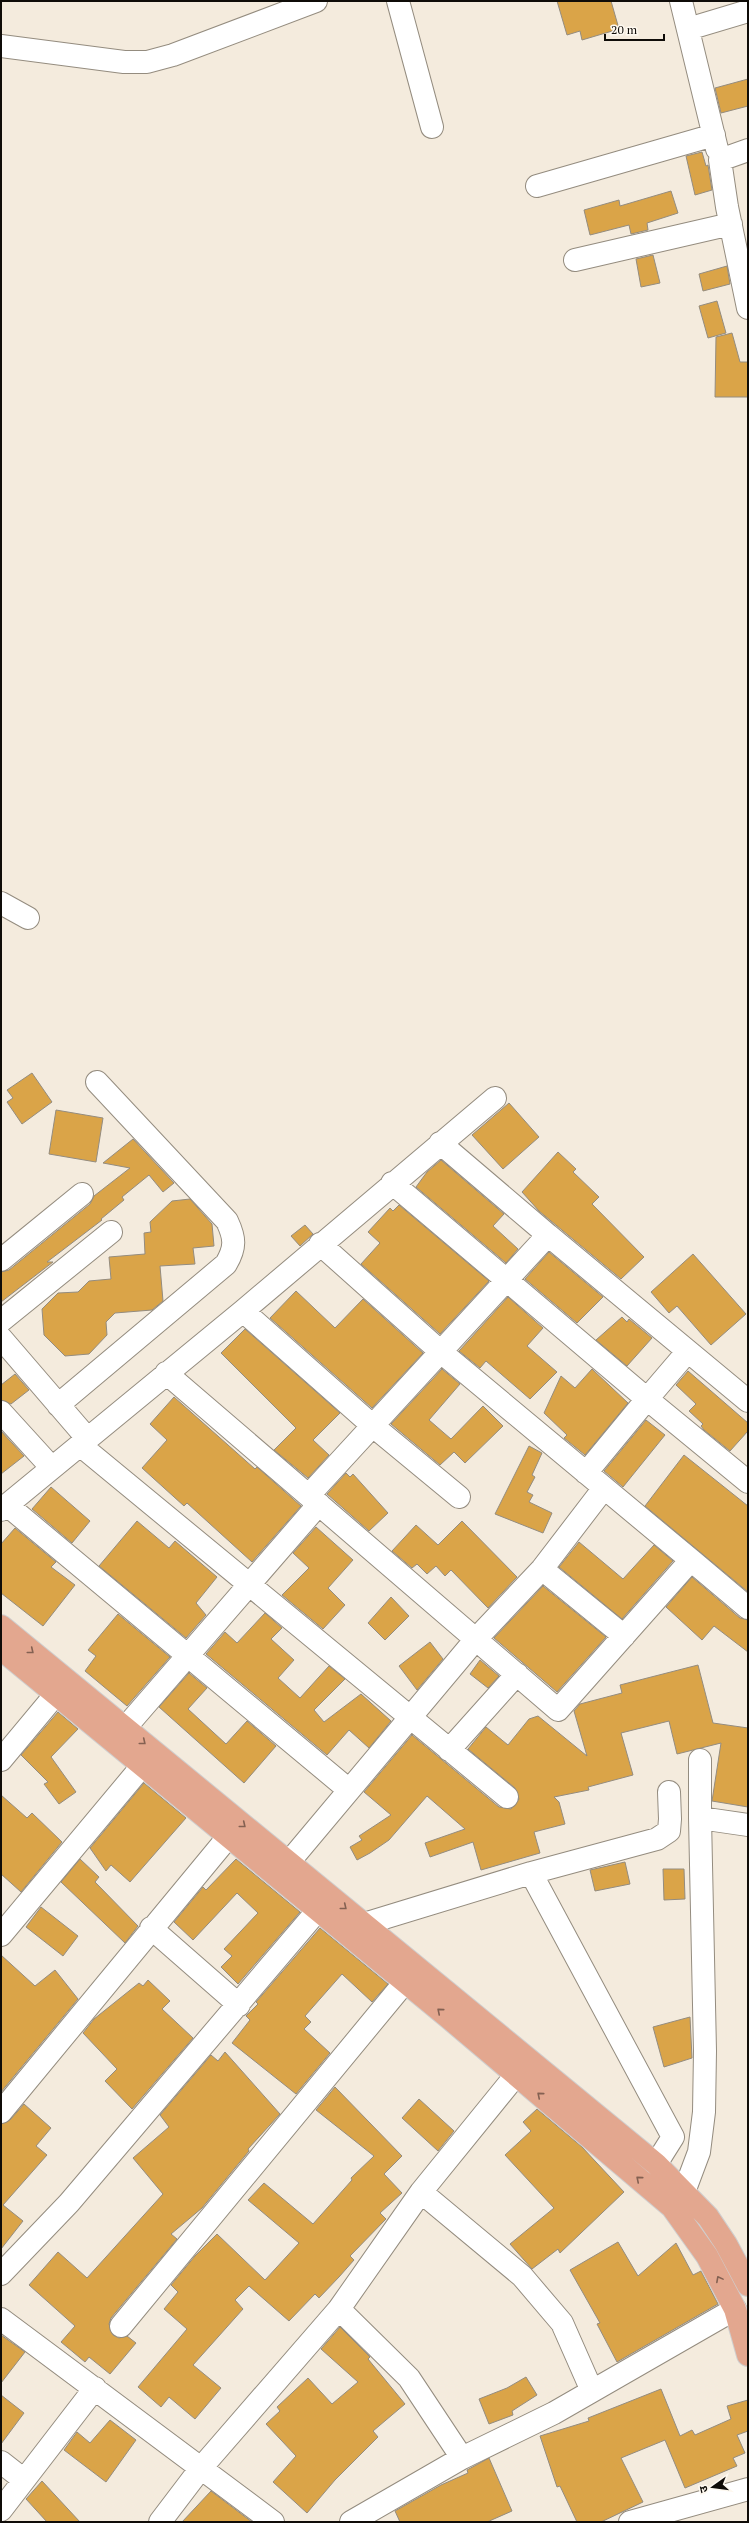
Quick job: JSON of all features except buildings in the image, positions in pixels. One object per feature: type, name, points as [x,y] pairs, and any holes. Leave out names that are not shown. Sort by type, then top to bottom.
[{"type":"main road","points":[[1,1626],[656,2164],[684,2192],[712,2224],[748,2285]]},
{"type":"main road","points":[[1,1649],[405,1982],[672,2207],[707,2256],[734,2309],[748,2355]]},
{"type":"street","points":[[1,46],[124,62],[147,62],[173,56],[316,1]]},
{"type":"street","points":[[398,1],[432,127]]},
{"type":"street","points":[[681,1],[720,160],[731,224],[742,253],[748,308]]},
{"type":"street","points":[[688,29],[748,11]]},
{"type":"street","points":[[537,186],[714,135]]},
{"type":"street","points":[[720,160],[748,150]]},
{"type":"street","points":[[575,260],[731,224]]},
{"type":"street","points":[[1,903],[28,918]]},
{"type":"street","points":[[58,1404],[226,1264],[234,1250],[234,1236],[227,1221],[97,1082]]},
{"type":"street","points":[[349,1790],[4,1508],[243,1311],[392,1183],[495,1098]]},
{"type":"street","points":[[440,1144],[748,1401]]},
{"type":"street","points":[[392,1183],[506,1281],[748,1482]]},
{"type":"street","points":[[1,1260],[82,1194]]},
{"type":"street","points":[[1,1321],[111,1232]]},
{"type":"street","points":[[125,1728],[248,1584],[373,1426],[548,1235]]},
{"type":"street","points":[[320,1244],[441,1352],[748,1608]]},
{"type":"street","points":[[243,1311],[373,1426],[459,1497]]},
{"type":"street","points":[[1,1338],[58,1404],[83,1442],[248,1584],[507,1797]]},
{"type":"street","points":[[586,1473],[688,1351]]},
{"type":"street","points":[[166,1373],[558,1710],[691,1560]]},
{"type":"street","points":[[1,1412],[52,1468]]},
{"type":"street","points":[[289,1862],[476,1639],[542,1569],[604,1488]]},
{"type":"street","points":[[542,1569],[624,1636]]},
{"type":"street","points":[[449,1750],[516,1674]]},
{"type":"street","points":[[1,1760],[56,1694]]},
{"type":"street","points":[[684,2192],[699,2152],[704,2112],[700,1760]]},
{"type":"street","points":[[1,1935],[143,1765]]},
{"type":"street","points":[[364,1924],[531,1873],[657,1839],[669,1831],[669,1792]]},
{"type":"street","points":[[700,1818],[748,1825]]},
{"type":"street","points":[[1,2112],[151,1928],[229,1836]]},
{"type":"street","points":[[531,1873],[673,2137],[656,2164]]},
{"type":"street","points":[[1,2274],[69,2203],[239,2005],[318,1910]]},
{"type":"street","points":[[151,1928],[239,2005]]},
{"type":"street","points":[[121,2326],[405,1982]]},
{"type":"street","points":[[160,2522],[202,2468],[338,2309],[421,2192],[516,2075]]},
{"type":"street","points":[[421,2192],[522,2276],[562,2323],[592,2391]]},
{"type":"street","points":[[338,2309],[409,2378],[462,2458]]},
{"type":"street","points":[[351,2522],[462,2458],[554,2413],[734,2309]]},
{"type":"street","points":[[1,2318],[273,2522]]},
{"type":"street","points":[[1,2510],[95,2388]]},
{"type":"street","points":[[1,2462],[24,2480]]},
{"type":"street","points":[[630,2522],[748,2489]]}]
